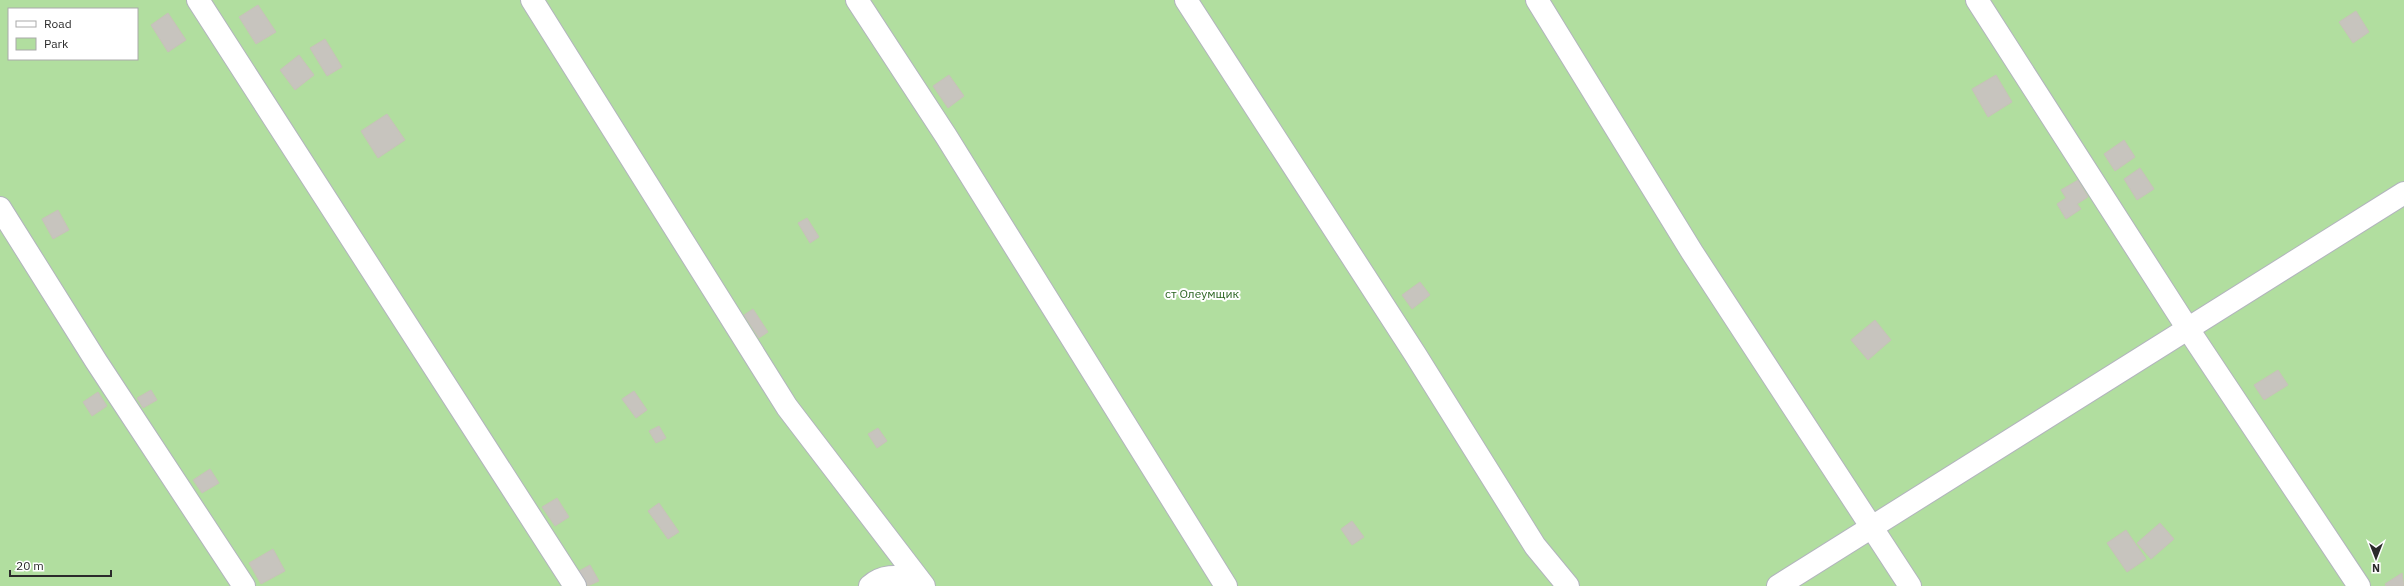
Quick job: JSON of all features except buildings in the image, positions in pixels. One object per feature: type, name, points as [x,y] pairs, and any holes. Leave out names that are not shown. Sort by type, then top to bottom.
[{"type":"lane","points":[[198,0],[575,586]]},
{"type":"lane","points":[[532,0],[787,407],[921,582]]},
{"type":"lane","points":[[857,0],[946,136],[1226,586]]},
{"type":"lane","points":[[1186,0],[1415,354],[1535,546],[1568,586]]},
{"type":"lane","points":[[1537,0],[1692,252],[1910,586]]},
{"type":"lane","points":[[1977,0],[2188,329],[2359,586]]},
{"type":"lane","points":[[1778,586],[2404,193]]},
{"type":"lane","points":[[0,208],[96,361],[244,586]]},
{"type":"lane","points":[[870,586],[875,581],[887,576],[921,582]]},
{"type":"green space","name":"ст Олеумщик","points":[[0,0],[2404,0],[2404,586],[0,586]]}]
